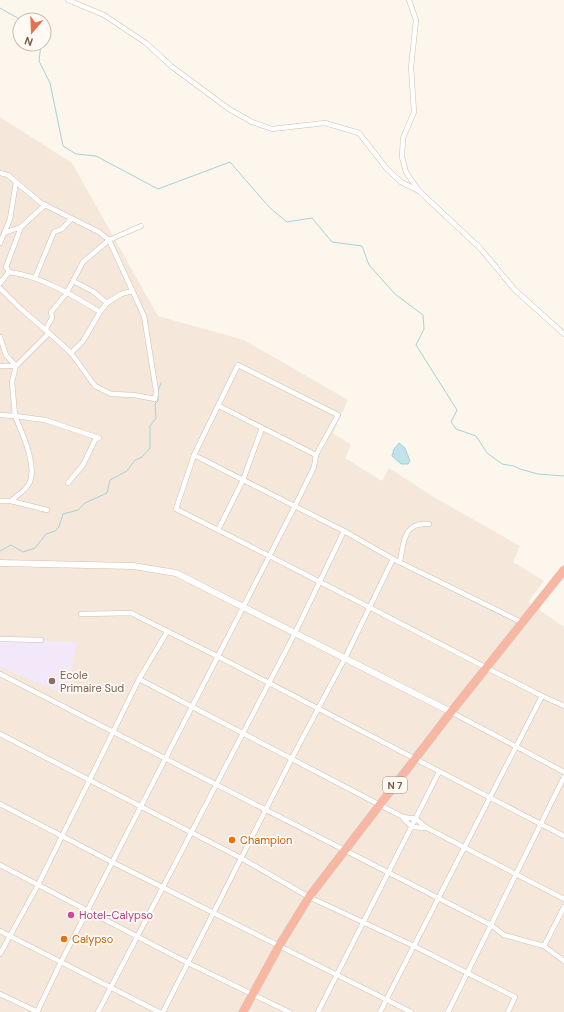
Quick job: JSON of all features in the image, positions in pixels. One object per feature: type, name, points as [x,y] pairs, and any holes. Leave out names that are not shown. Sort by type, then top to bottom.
[{"type":"highway","name":"N 7","points":[[243,1012],[279,946],[309,897],[344,850],[416,760],[451,712],[564,570]]},
{"type":"street","points":[[68,0],[104,15],[146,43],[171,66],[229,109],[252,122],[272,129],[325,123],[359,133],[387,169],[401,182],[419,191]]},
{"type":"street","points":[[409,0],[416,20],[411,67],[414,112],[404,138],[402,157],[406,172],[419,191],[480,248],[515,290],[564,334]]},
{"type":"street","points":[[0,173],[8,175],[45,205],[99,232],[110,240],[144,316],[156,391],[155,399],[111,394],[95,386],[71,353],[48,331],[21,309],[0,288]]},
{"type":"street","points":[[0,243],[10,219],[16,182]]},
{"type":"street","points":[[4,233],[21,227],[45,205]]},
{"type":"street","points":[[35,278],[54,232],[62,228],[71,219]]},
{"type":"street","points":[[11,501],[28,485],[32,473],[26,442],[15,416],[12,382],[16,366],[48,331],[52,318],[51,312],[66,294],[83,262],[110,240],[141,226]]},
{"type":"street","points":[[9,272],[6,267],[21,227]]},
{"type":"street","points":[[9,272],[26,274],[66,294],[84,301],[100,312]]},
{"type":"street","points":[[0,283],[9,272]]},
{"type":"street","points":[[73,281],[94,292],[107,303]]},
{"type":"street","points":[[71,353],[83,341],[107,303],[121,294],[132,291]]},
{"type":"street","points":[[0,337],[6,355],[16,366]]},
{"type":"street","points":[[0,994],[37,1012],[87,910],[193,707],[217,656],[268,556],[295,506],[314,467],[316,455],[338,415],[238,365],[194,455],[176,509],[268,556],[370,607],[542,696],[564,706]]},
{"type":"street","points":[[0,366],[16,366]]},
{"type":"street","points":[[219,406],[316,455]]},
{"type":"street","points":[[0,415],[45,420],[99,438],[95,440],[83,464],[68,483]]},
{"type":"street","points":[[218,530],[243,480],[262,428]]},
{"type":"street","points":[[194,455],[344,531],[400,562],[523,623]]},
{"type":"street","points":[[0,501],[11,501],[47,510]]},
{"type":"street","points":[[400,562],[405,536],[409,529],[417,524],[429,524]]},
{"type":"street","points":[[98,1012],[164,888],[190,832],[295,633],[344,531]]},
{"type":"street","points":[[163,1012],[292,758],[345,658],[393,558]]},
{"type":"street","points":[[0,563],[133,566],[176,573],[451,712],[564,772]]},
{"type":"street","points":[[81,614],[131,613],[268,682],[564,836]]},
{"type":"street","points":[[0,954],[38,885],[139,679],[167,632]]},
{"type":"street","points":[[0,639],[41,640]]},
{"type":"street","points":[[0,674],[389,872],[491,925],[504,935],[544,946],[564,961]]},
{"type":"street","points":[[139,679],[292,758],[344,788],[356,792],[380,805],[402,817],[412,827],[427,828]]},
{"type":"street","points":[[380,1012],[542,696]]},
{"type":"street","points":[[0,734],[241,858],[309,897],[414,946],[515,997],[508,1012]]},
{"type":"street","points":[[318,1012],[439,772]]},
{"type":"street","points":[[448,1012],[564,777]]},
{"type":"street","points":[[0,804],[411,1012]]},
{"type":"street","points":[[402,817],[416,819],[427,828],[564,899]]},
{"type":"street","points":[[0,865],[188,963],[289,1012]]},
{"type":"street","points":[[544,946],[564,907]]},
{"type":"street","points":[[0,930],[160,1012]]},
{"type":"shaded area","points":[[0,117],[72,163],[158,316],[244,340],[348,400],[333,433],[351,445],[345,458],[382,481],[389,468],[432,496],[520,546],[513,562],[544,581],[528,602],[564,627],[564,1012],[0,1012]]},
{"type":"shaded area","name":"Ecole Primaire Sud","points":[[0,640],[77,642],[67,695],[0,667]]},
{"type":"water","points":[[399,443],[405,448],[410,461],[408,464],[401,464],[392,456],[394,449]]},
{"type":"waterway","points":[[0,8],[12,15]]},
{"type":"waterway","points":[[40,52],[39,61],[50,83],[63,146],[76,154],[96,156],[158,189],[230,162],[270,208],[287,222],[312,218],[332,242],[362,246],[369,265],[395,294],[423,315],[424,329],[416,345],[457,410],[451,422],[456,429],[476,436],[487,453],[502,464],[514,466],[538,474],[564,476]]},
{"type":"waterway","points":[[158,391],[161,383]]},
{"type":"waterway","points":[[0,551],[11,545],[23,552],[35,548],[46,534],[55,531],[59,527],[63,514],[78,510],[85,503],[107,493],[110,480],[127,471],[135,460],[142,457],[150,448],[150,426],[156,418],[155,404],[158,401],[158,396]]},
{"type":"place","name":"Ecole Primaire Sud","points":[[52,681]]},
{"type":"place","name":"Champion","points":[[232,840]]},
{"type":"place","name":"Hotel-Calypso","points":[[71,915]]},
{"type":"place","name":"Calypso","points":[[64,939]]}]
